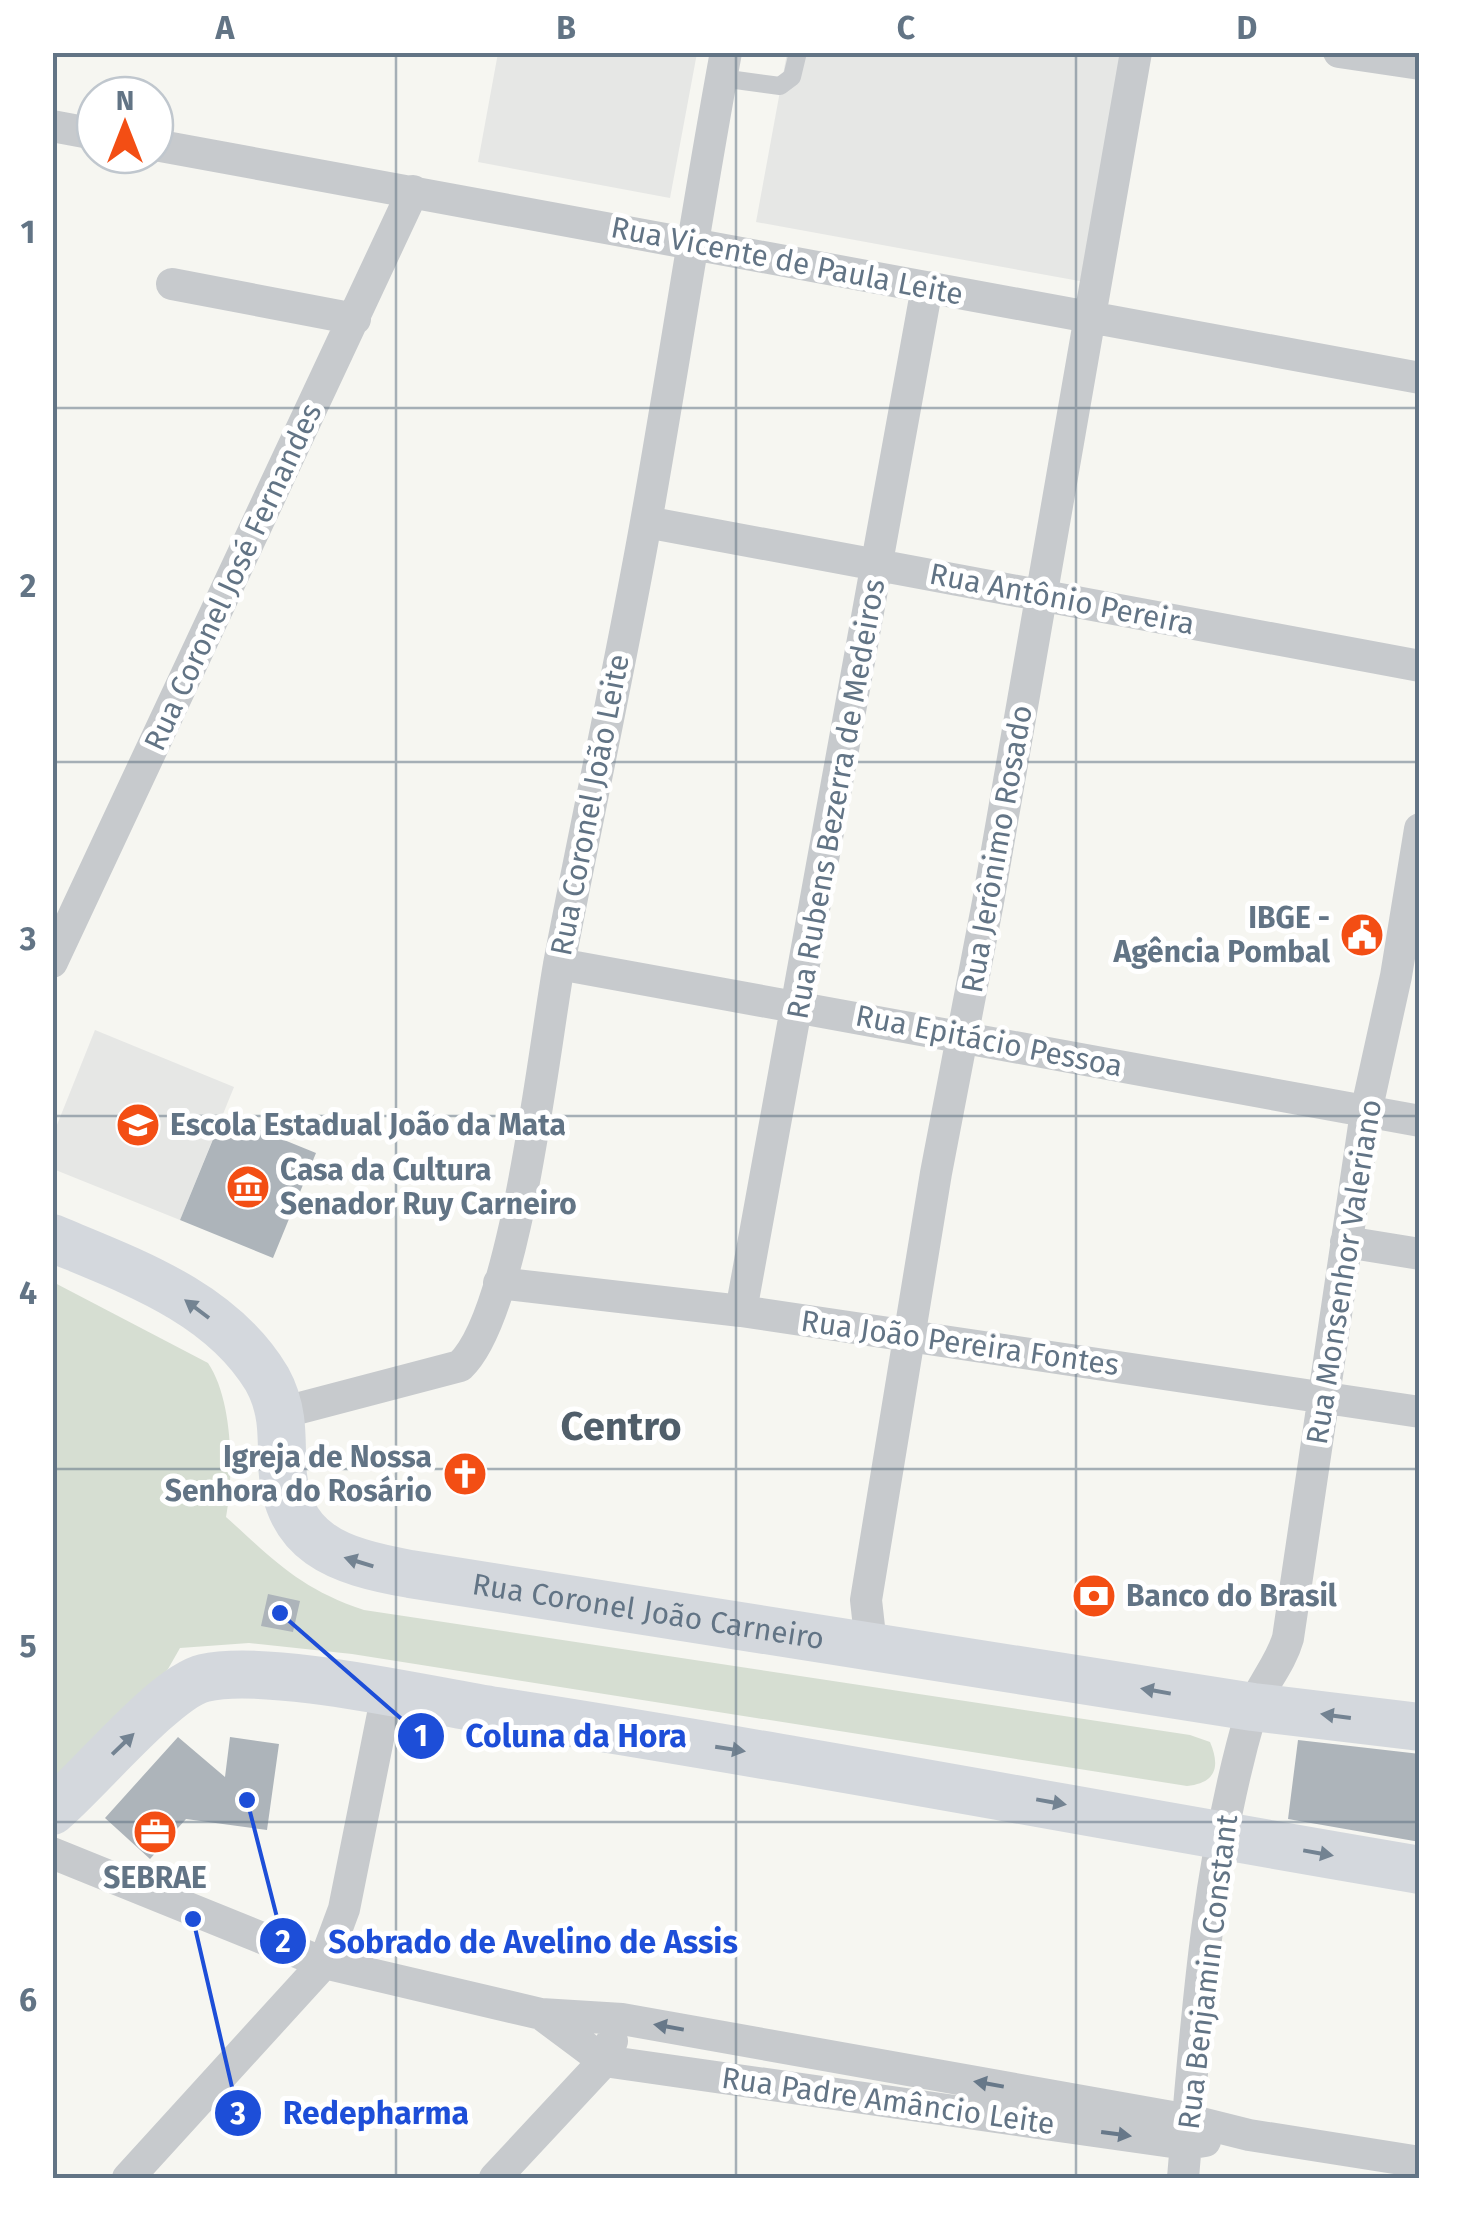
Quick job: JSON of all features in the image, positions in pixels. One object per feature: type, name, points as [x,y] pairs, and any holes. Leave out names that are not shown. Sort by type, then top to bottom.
[{"type":"main road","name":"Rua Coronel João Carneiro","points":[[52,1238],[154,1280],[191,1303],[248,1354],[282,1413],[288,1507],[312,1540],[344,1558],[425,1576],[1252,1707],[1420,1728]]},
{"type":"main road","points":[[52,1811],[185,1685],[223,1674],[387,1694],[1065,1804],[1420,1870]]},
{"type":"street","name":"Rua Jerônimo Rosado","points":[[871,1646],[866,1600],[910,1334],[1136,52]]},
{"type":"street","points":[[1339,52],[1420,64]]},
{"type":"street","name":"Rua Coronel João Leite","points":[[282,1413],[460,1366],[472,1354],[498,1283],[524,1178],[559,964],[646,522],[724,65]]},
{"type":"street","name":"Rua Vicente de Paula Leite","points":[[175,149],[1420,378]]},
{"type":"street","name":"Rua Coronel José Fernandes","points":[[52,962],[412,191]]},
{"type":"street","points":[[172,284],[355,319]]},
{"type":"street","name":"Rua Rubens Bezerra de Medeiros","points":[[741,1311],[800,1004],[927,287]]},
{"type":"street","name":"Rua Antônio Pereira","points":[[646,522],[1420,666]]},
{"type":"street","name":"Rua Monsenhor Valeriano","points":[[1252,1707],[1274,1675],[1288,1638],[1366,1112],[1396,976],[1420,830]]},
{"type":"street","name":"Rua Epitácio Pessoa","points":[[559,964],[800,1004],[1420,1120]]},
{"type":"street","points":[[1346,1242],[1420,1254]]},
{"type":"street","name":"Rua João Pereira Fontes","points":[[498,1283],[910,1334],[1420,1412]]},
{"type":"street","points":[[128,2178],[324,1963],[344,1909],[387,1694]]},
{"type":"street","name":"Rua Benjamin Constant","points":[[1184,2178],[1222,1836],[1252,1707]]},
{"type":"street","name":"Rua Padre Amâncio Leite","points":[[52,1853],[324,1963],[541,2014],[622,2018],[1188,2132]]},
{"type":"street","name":"Rua Padre Amâncio Leite","points":[[541,2014],[604,2060],[1188,2132],[1249,2136],[1420,2162]]},
{"type":"street","points":[[495,2178],[604,2060],[622,2018]]},
{"type":"lane","points":[[724,65],[780,86],[792,77],[798,52]]},
{"type":"shaded area","points":[[498,53],[697,53],[670,198],[478,162]]},
{"type":"shaded area","points":[[787,53],[1138,53],[1096,284],[756,222]]},
{"type":"shaded area","name":"Escola Estadual João da Mata","points":[[95,1030],[234,1087],[180,1220],[53,1169],[53,1135]]},
{"type":"shaded area","points":[[53,1282],[208,1363],[227,1417],[230,1480],[226,1517],[289,1572],[341,1601],[364,1610],[1190,1735],[1210,1742],[1215,1759],[1213,1773],[1204,1782],[1187,1786],[352,1654],[249,1643],[180,1648],[168,1669],[53,1804]]},
{"type":"building","name":"Casa da Cultura Senador Ruy Carneiro","points":[[223,1115],[316,1153],[273,1258],[180,1220]]},
{"type":"building","points":[[268,1594],[300,1601],[293,1632],[261,1626]]},
{"type":"building","points":[[178,1737],[225,1777],[230,1737],[279,1744],[267,1830],[186,1819],[150,1859],[105,1818]]},
{"type":"building","points":[[1298,1740],[1420,1754],[1420,1842],[1288,1819]]},
{"type":"place","name":"IBGE - Agência Pombal","points":[[1362,935]]},
{"type":"place","name":"Escola Estadual João da Mata","points":[[138,1125]]},
{"type":"place","name":"Casa da Cultura Senador Ruy Carneiro","points":[[248,1187]]},
{"type":"place","name":"Igreja de Nossa Senhora do Rosário","points":[[465,1474]]},
{"type":"place","name":"Banco do Brasil","points":[[1094,1596]]},
{"type":"place","name":"Coluna da Hora","points":[[280,1613]]},
{"type":"place","name":"Sobrado de Avelino de Assis","points":[[247,1800]]},
{"type":"place","name":"SEBRAE","points":[[155,1832]]},
{"type":"place","name":"Redepharma","points":[[193,1919]]},
{"type":"district","name":"Centro","points":[[621,1427]]}]
